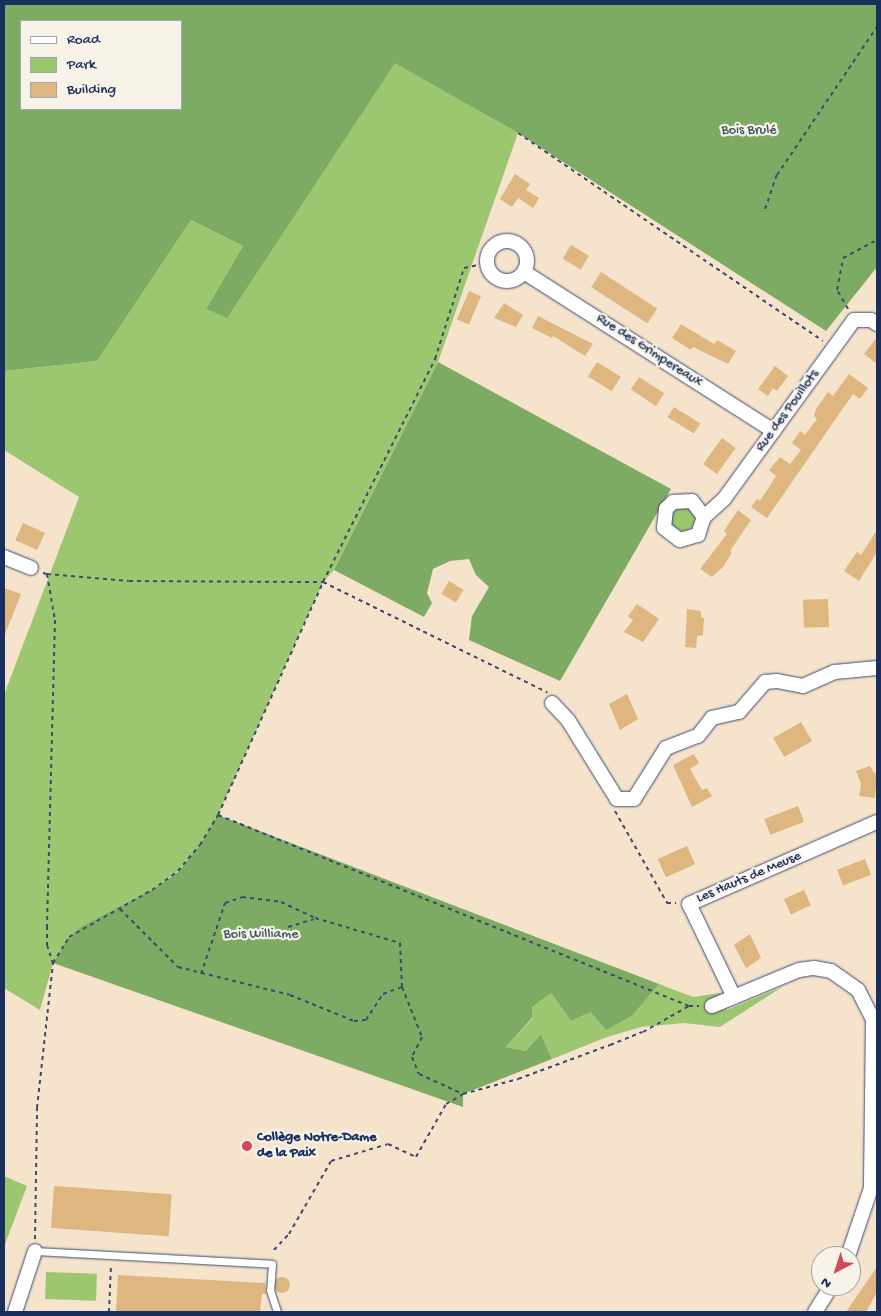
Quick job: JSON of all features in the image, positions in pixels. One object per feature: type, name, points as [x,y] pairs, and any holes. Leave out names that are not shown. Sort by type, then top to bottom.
[{"type":"street","points":[[512,241],[526,253],[524,272],[507,281],[491,272],[487,263],[494,246],[512,241]]},
{"type":"street","name":"Rue des Grimpereaux","points":[[524,272],[774,431]]},
{"type":"street","name":"Rue des Pouillots","points":[[704,517],[724,498],[854,320]]},
{"type":"street","points":[[854,320],[871,320],[877,324]]},
{"type":"street","points":[[4,557],[30,568]]},
{"type":"street","points":[[552,703],[568,720],[617,799],[634,799],[666,748],[698,736],[712,718],[739,712],[765,682],[777,681],[803,686],[835,672],[877,668]]},
{"type":"street","name":"Les Hauts de Meuse","points":[[734,997],[689,904],[877,822]]},
{"type":"street","points":[[712,1006],[799,970],[814,968],[831,971],[858,990],[873,1019],[871,1188],[851,1246]]},
{"type":"street","points":[[15,1312],[35,1251]]},
{"type":"street","points":[[814,1312],[824,1296]]},
{"type":"lane","points":[[35,1251],[272,1264],[270,1290],[277,1312]]},
{"type":"path","points":[[765,209],[776,175],[877,27]]},
{"type":"path","points":[[518,133],[833,348]]},
{"type":"path","points":[[854,320],[837,290],[843,258],[877,240]]},
{"type":"path","points":[[35,1251],[37,1108],[53,964],[69,936],[178,872],[200,845],[218,815],[323,582],[435,359],[464,268],[487,263]]},
{"type":"path","points":[[30,568],[47,574],[129,581],[323,582],[545,689],[552,703]]},
{"type":"path","points":[[47,574],[55,620],[47,926],[47,945],[53,964]]},
{"type":"path","points":[[611,804],[667,903],[689,904]]},
{"type":"path","points":[[218,815],[689,1006],[712,1006]]},
{"type":"path","points":[[201,974],[225,903],[242,897],[281,902],[315,918],[400,943],[402,987],[422,1037],[412,1057],[419,1074],[463,1094]]},
{"type":"path","points":[[119,908],[178,967],[290,995],[354,1021],[366,1020],[383,994],[402,987]]},
{"type":"path","points":[[288,927],[315,918]]},
{"type":"path","points":[[274,1250],[289,1234],[331,1161],[388,1144],[416,1157],[446,1104],[463,1094],[518,1079],[610,1045],[643,1032],[689,1006]]},
{"type":"path","points":[[109,1312],[112,1255]]},
{"type":"green space","name":"Bois Brulé","points":[[4,4],[877,4],[877,267],[826,331],[518,133],[395,63],[227,318],[206,309],[243,246],[191,220],[97,361],[4,371]]},
{"type":"green space","points":[[395,62],[518,133],[438,362],[334,570],[323,582],[218,815],[200,845],[178,871],[152,890],[69,937],[53,963],[40,1010],[4,988],[4,695],[79,497],[4,450],[4,371],[97,361],[191,220],[243,246],[206,309],[227,317]]},
{"type":"green space","points":[[438,362],[671,489],[560,681],[469,640],[472,616],[489,587],[476,575],[469,559],[450,561],[433,569],[427,593],[432,603],[424,617],[334,570]]},
{"type":"green space","points":[[683,507],[691,511],[695,519],[691,527],[683,531],[675,527],[671,519],[675,511]]},
{"type":"green space","name":"Bois Williame","points":[[218,815],[659,984],[633,1015],[606,1030],[591,1012],[571,1021],[551,993],[532,1007],[532,1018],[506,1047],[526,1051],[541,1034],[552,1059],[463,1094],[463,1107],[53,963],[69,937],[81,927],[152,890],[178,872],[200,845]]},
{"type":"green space","points":[[659,984],[693,997],[720,993],[727,1010],[782,987],[720,1027],[684,1023],[641,1027],[607,1037],[552,1059],[541,1034],[526,1051],[506,1047],[532,1019],[532,1007],[551,993],[571,1021],[591,1012],[633,1015]]},
{"type":"green space","points":[[4,1176],[27,1186],[4,1247]]},
{"type":"green space","points":[[46,1272],[97,1274],[96,1301],[45,1299]]},
{"type":"building","points":[[515,174],[530,184],[526,190],[539,198],[533,208],[518,198],[512,207],[500,199]]},
{"type":"building","points":[[571,245],[589,256],[581,270],[563,259]]},
{"type":"building","points":[[601,272],[657,308],[647,324],[591,287]]},
{"type":"building","points":[[469,291],[481,296],[469,325],[457,320]]},
{"type":"building","points":[[504,303],[523,315],[516,327],[494,318]]},
{"type":"building","points":[[538,316],[593,344],[585,356],[553,336],[552,338],[532,328]]},
{"type":"building","points":[[681,324],[714,344],[717,340],[736,351],[728,364],[693,347],[691,350],[672,338]]},
{"type":"building","points":[[877,337],[877,364],[864,354]]},
{"type":"building","points":[[597,362],[621,377],[612,391],[588,376]]},
{"type":"building","points":[[775,366],[788,376],[777,391],[773,388],[768,396],[758,389]]},
{"type":"building","points":[[849,374],[868,388],[860,399],[853,394],[767,518],[751,507],[757,499],[760,501],[776,476],[769,470],[780,457],[790,464],[801,450],[792,443],[800,431],[805,435],[817,419],[814,416],[816,409],[828,392],[833,396]]},
{"type":"building","points":[[639,377],[664,393],[656,406],[631,390]]},
{"type":"building","points":[[674,407],[700,423],[694,434],[668,417]]},
{"type":"building","points":[[722,438],[736,448],[717,474],[703,464]]},
{"type":"building","points":[[738,510],[751,520],[730,551],[732,552],[724,566],[712,577],[700,569],[727,534],[724,531]]},
{"type":"building","points":[[23,523],[45,533],[37,550],[15,540]]},
{"type":"building","points":[[877,530],[877,552],[859,581],[844,571],[857,552],[861,555]]},
{"type":"building","points":[[449,581],[464,590],[456,603],[441,594]]},
{"type":"building","points":[[4,588],[21,594],[4,637]]},
{"type":"building","points":[[828,599],[829,627],[804,628],[803,600]]},
{"type":"building","points":[[637,604],[659,619],[643,642],[624,632],[633,620],[628,616]]},
{"type":"building","points":[[687,609],[701,611],[701,617],[704,618],[703,635],[697,636],[696,648],[685,647]]},
{"type":"building","points":[[627,694],[638,719],[620,730],[609,704]]},
{"type":"building","points":[[801,722],[812,741],[784,757],[773,738]]},
{"type":"building","points":[[694,754],[699,763],[690,769],[702,790],[707,788],[712,796],[692,807],[673,765]]},
{"type":"building","points":[[870,766],[874,773],[877,772],[875,798],[859,796],[861,784],[856,771]]},
{"type":"building","points":[[798,806],[804,822],[770,835],[764,819]]},
{"type":"building","points":[[687,846],[695,864],[666,877],[658,859]]},
{"type":"building","points":[[865,859],[871,875],[843,886],[837,870]]},
{"type":"building","points":[[804,890],[811,906],[791,914],[784,899]]},
{"type":"building","points":[[750,934],[761,958],[746,968],[734,945]]},
{"type":"building","points":[[54,1186],[172,1194],[169,1236],[51,1228]]},
{"type":"building","points":[[877,1267],[877,1292],[866,1312],[846,1312],[857,1296],[861,1296],[861,1290]]},
{"type":"building","points":[[118,1275],[265,1283],[266,1294],[262,1294],[260,1312],[116,1312]]},
{"type":"building","points":[[282,1277],[288,1279],[290,1285],[288,1291],[282,1293],[276,1291],[274,1285],[276,1279]]},
{"type":"place","name":"Collège Notre-Dame de la Paix","points":[[247,1146]]}]
